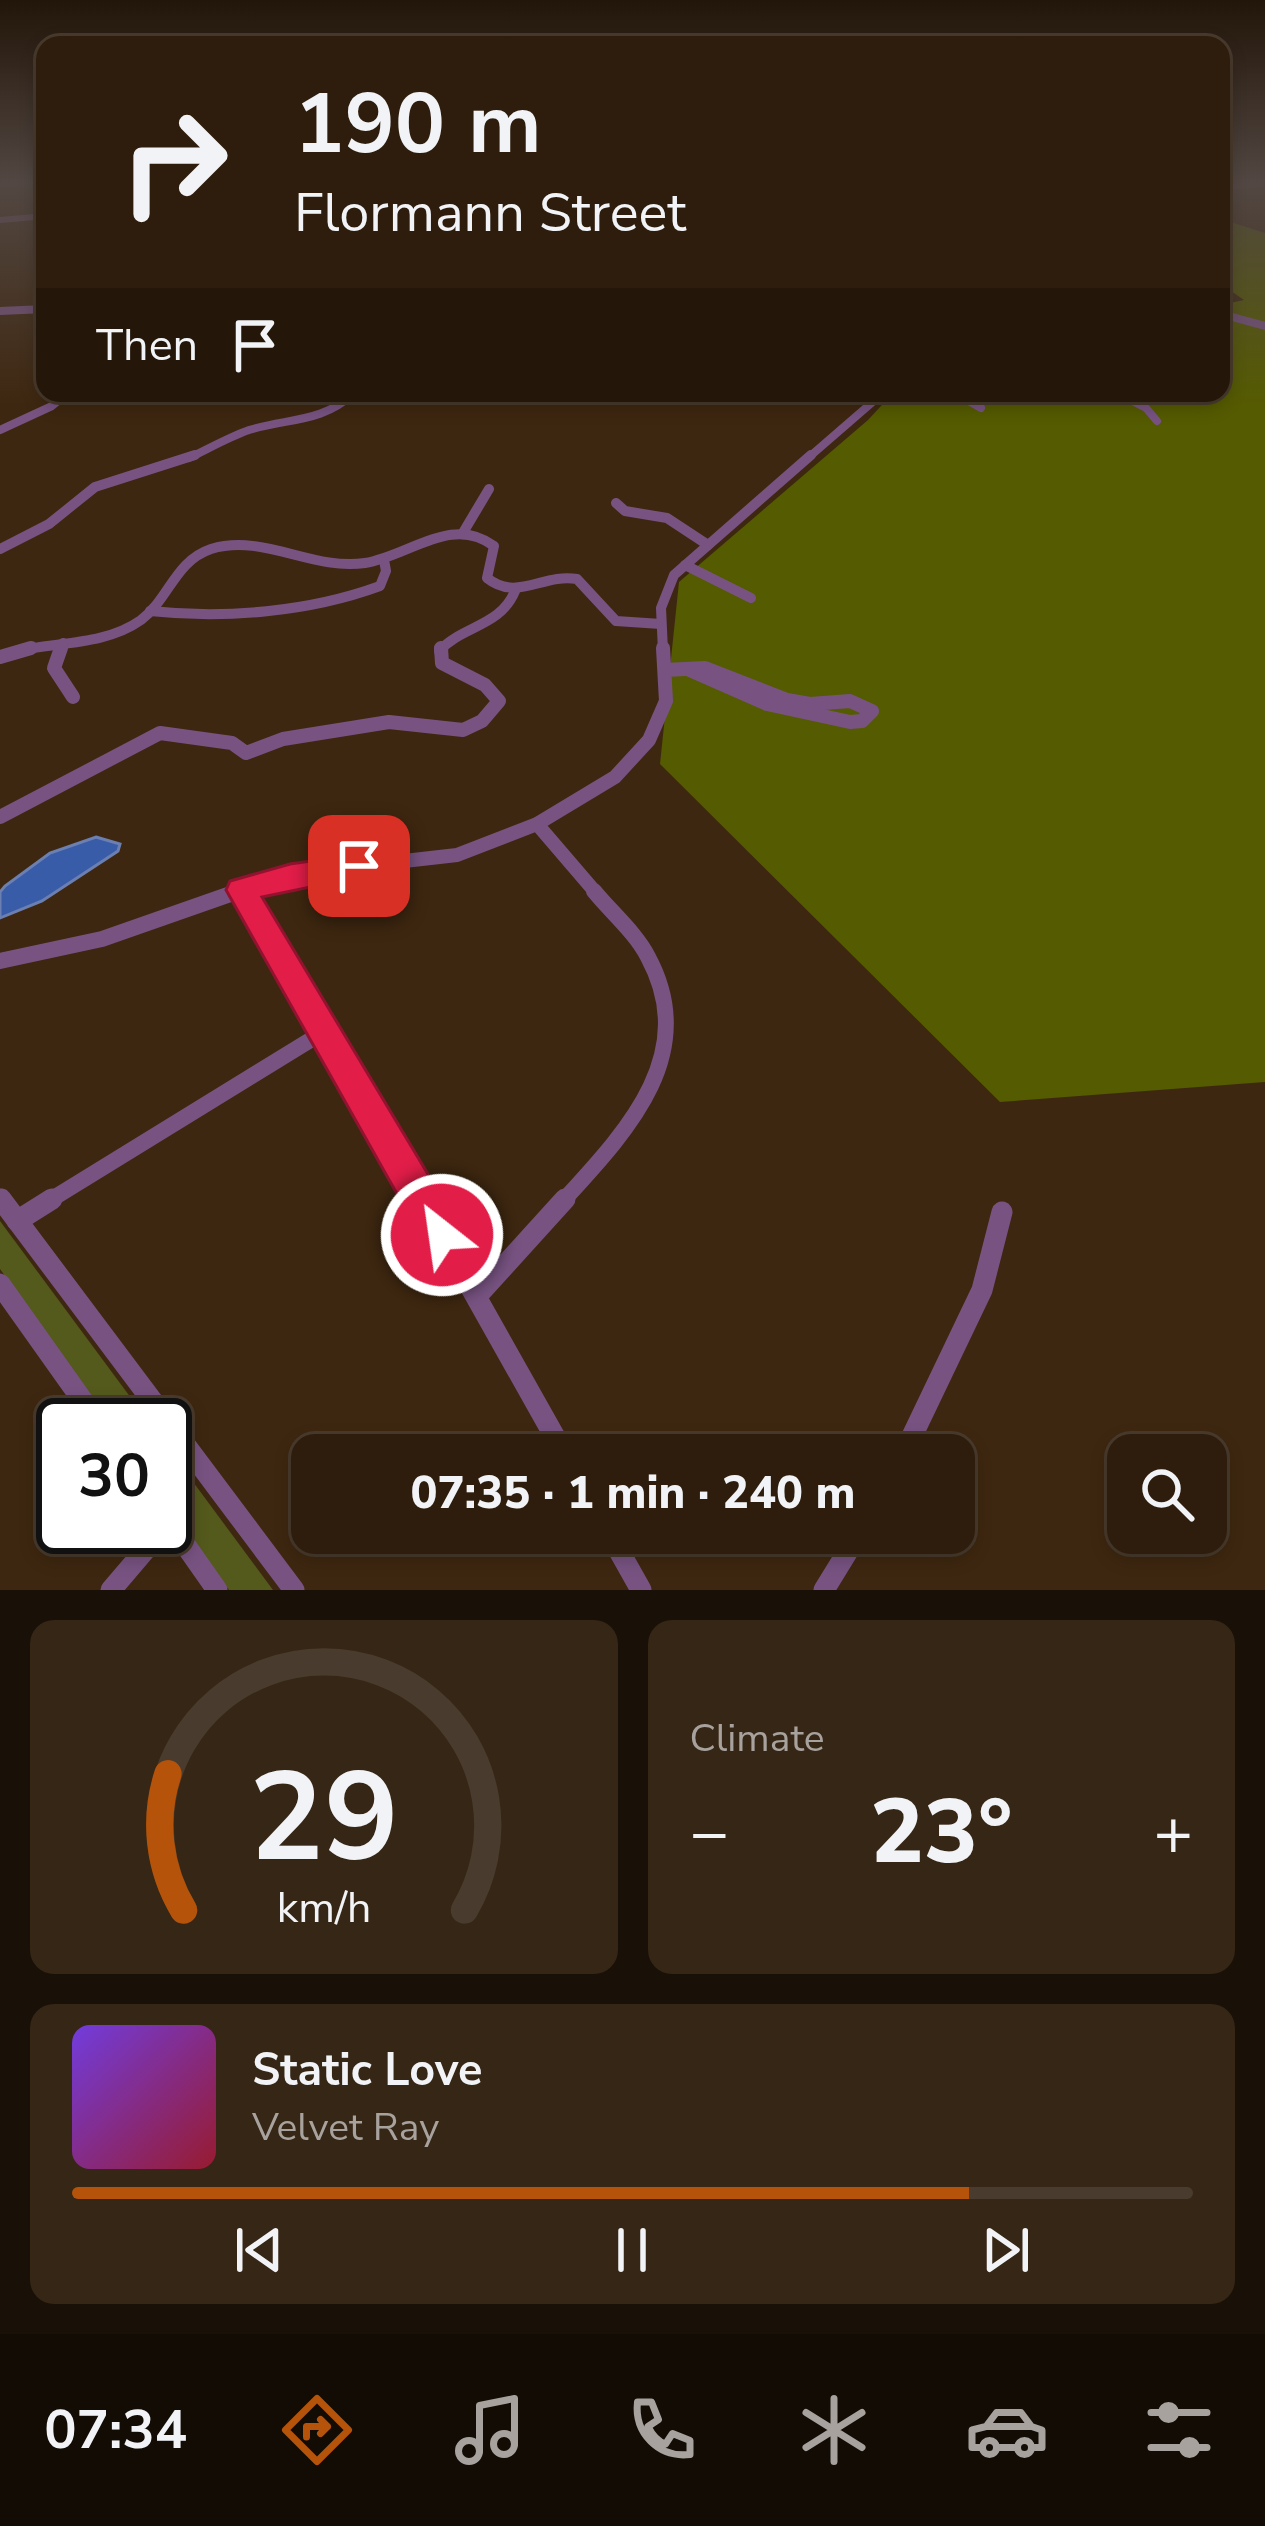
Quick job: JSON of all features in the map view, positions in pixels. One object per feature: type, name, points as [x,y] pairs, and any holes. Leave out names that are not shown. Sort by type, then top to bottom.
[{"type":"street","points":[[0,311],[36,309]]},
{"type":"street","points":[[1230,316],[1265,326]]},
{"type":"street","points":[[0,430],[57,402]]},
{"type":"street","points":[[0,550],[49,524],[95,487],[192,459],[250,430],[319,416],[348,402]]},
{"type":"street","points":[[0,961],[102,939],[241,890],[326,870],[457,855],[537,824],[615,777],[638,754],[666,701],[661,624],[665,590],[685,565],[873,402]]},
{"type":"street","points":[[971,402],[981,408]]},
{"type":"street","points":[[1134,402],[1157,421]]},
{"type":"street","points":[[464,531],[489,489]]},
{"type":"street","points":[[616,503],[626,511],[667,518],[708,545]]},
{"type":"street","points":[[0,657],[37,644],[121,631],[151,611],[185,562],[225,546],[256,543],[322,565],[383,560],[464,531],[484,536],[494,546],[487,572],[490,584],[515,591],[554,579],[577,579],[616,621],[661,624]]},
{"type":"street","points":[[151,611],[190,617],[338,601],[380,586],[386,571],[383,560]]},
{"type":"street","points":[[685,565],[751,598]]},
{"type":"street","points":[[0,817],[160,733],[232,743],[246,753],[283,739],[389,722],[464,730],[493,713],[499,701],[485,685],[442,663],[439,650],[451,638],[498,620],[515,591]]},
{"type":"street","points":[[63,643],[54,668],[73,697]]},
{"type":"street","points":[[665,670],[690,670],[716,671],[787,700],[810,704],[850,701],[872,711],[862,722],[850,722],[767,704],[690,670]]},
{"type":"street","points":[[477,1296],[618,1141],[667,1053],[666,1002],[646,954],[537,824]]},
{"type":"street","points":[[241,890],[553,1434]]},
{"type":"street","points":[[17,1221],[325,1031]]},
{"type":"street","points":[[0,1198],[294,1590]]},
{"type":"street","points":[[913,1434],[982,1290],[1002,1212]]},
{"type":"street","points":[[0,1284],[81,1398]]},
{"type":"street","points":[[111,1590],[139,1554]]},
{"type":"street","points":[[192,1554],[217,1590]]},
{"type":"street","points":[[620,1554],[640,1590]]},
{"type":"street","points":[[824,1590],[846,1554]]},
{"type":"green space","points":[[0,1221],[131,1398],[92,1398],[0,1269]]},
{"type":"green space","points":[[192,1480],[273,1590],[229,1590],[192,1538]]},
{"type":"shaded area","points":[[1230,258],[1265,258],[1265,1082],[1000,1102],[660,764],[679,582],[885,402],[1230,402],[1230,303],[1244,300],[1230,290]]},
{"type":"water","points":[[96,837],[120,844],[118,851],[42,901],[0,918],[0,892],[5,886],[50,853]]},
{"type":"route","points":[[359,866],[290,876],[241,890],[288,963],[442,1235]]}]
